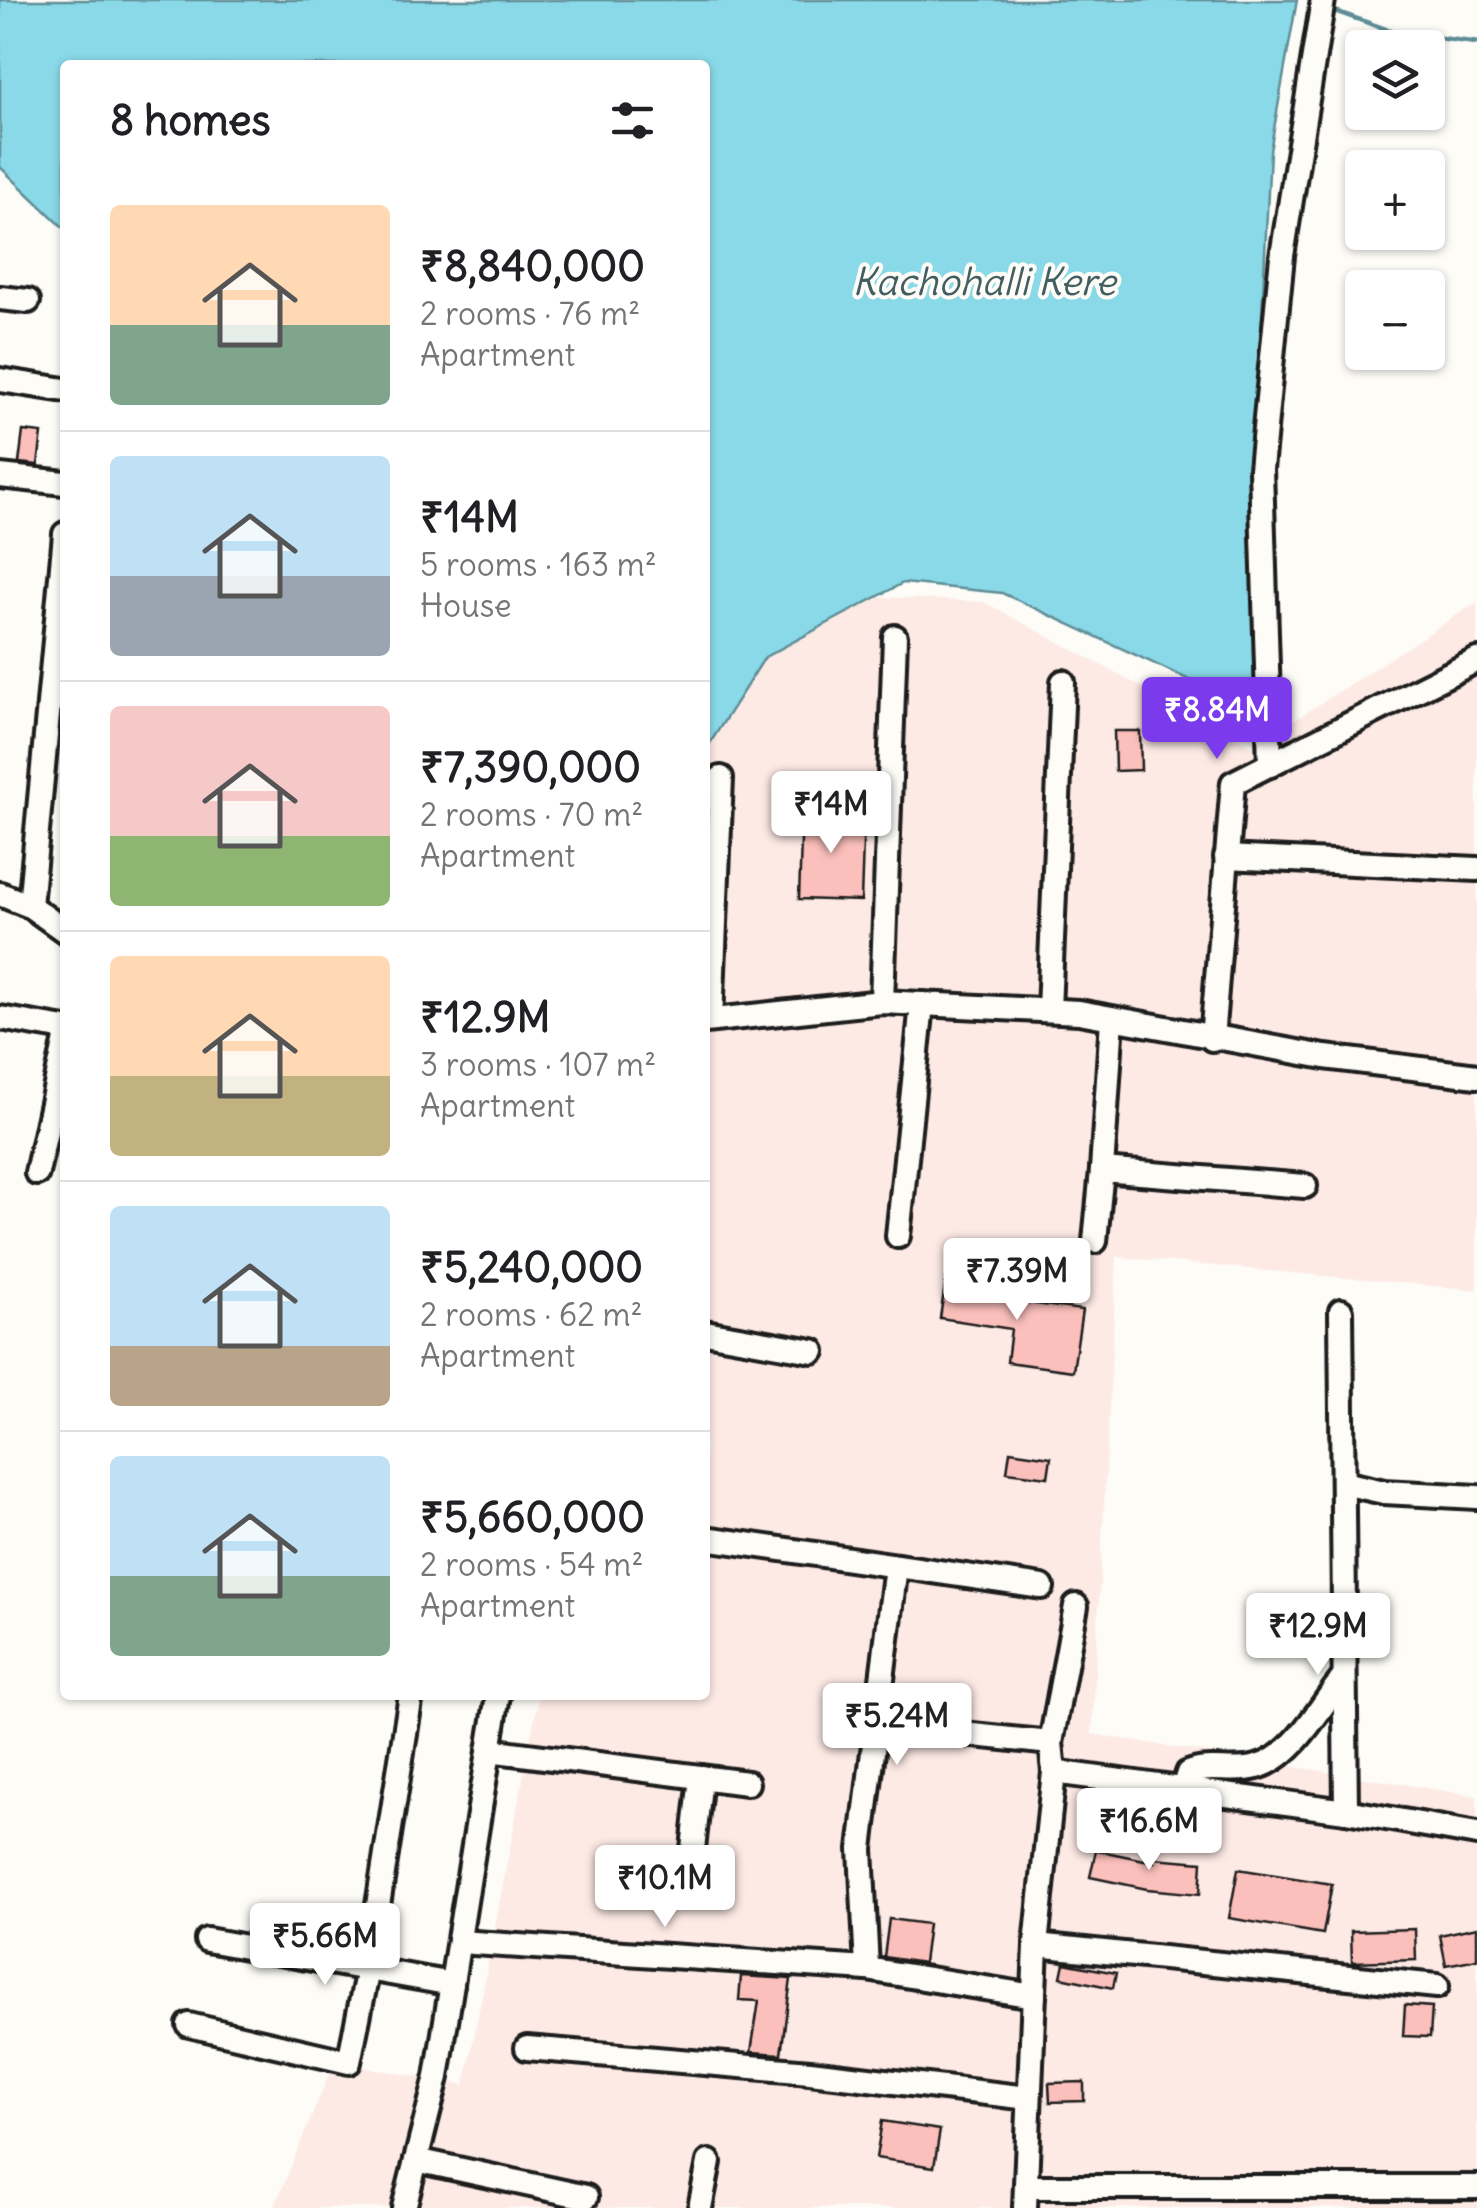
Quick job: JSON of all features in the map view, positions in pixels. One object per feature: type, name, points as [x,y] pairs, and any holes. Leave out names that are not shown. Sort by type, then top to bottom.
[{"type":"street","points":[[1270,765],[1261,470],[1282,256],[1321,10]]},
{"type":"street","points":[[0,298],[28,301]]},
{"type":"street","points":[[0,380],[60,389]]},
{"type":"street","points":[[0,476],[60,483]]},
{"type":"street","points":[[30,906],[60,587]]},
{"type":"street","points":[[882,1002],[895,638]]},
{"type":"street","points":[[1212,1039],[1233,783],[1477,660]]},
{"type":"street","points":[[1049,1010],[1063,682]]},
{"type":"street","points":[[710,983],[721,778]]},
{"type":"street","points":[[1226,857],[1477,869]]},
{"type":"street","points":[[0,894],[30,906],[60,927]]},
{"type":"street","points":[[710,1020],[882,1002],[1049,1010],[1212,1039],[1477,1076]]},
{"type":"street","points":[[898,1236],[922,1004]]},
{"type":"street","points":[[0,1018],[60,1028]]},
{"type":"street","points":[[1095,1241],[1112,1019]]},
{"type":"street","points":[[37,1173],[60,1065]]},
{"type":"street","points":[[1102,1170],[1304,1186]]},
{"type":"street","points":[[1341,1311],[1346,1811]]},
{"type":"street","points":[[710,1333],[813,1351]]},
{"type":"street","points":[[1343,1483],[1384,1492],[1477,1497]]},
{"type":"street","points":[[710,1539],[1042,1588]]},
{"type":"street","points":[[867,1969],[861,1849],[896,1566]]},
{"type":"street","points":[[1076,1606],[1051,1742],[1054,1772],[1036,1946],[1026,2198],[1477,2187]]},
{"type":"street","points":[[1182,1789],[1188,1774],[1206,1766],[1235,1770],[1261,1767],[1302,1732],[1344,1677]]},
{"type":"street","points":[[189,2025],[349,2062],[368,1969],[409,1700]]},
{"type":"street","points":[[404,2208],[437,2077],[497,1700]]},
{"type":"street","points":[[876,1725],[1051,1742]]},
{"type":"street","points":[[489,1750],[747,1783]]},
{"type":"street","points":[[1054,1772],[1346,1811],[1477,1834]]},
{"type":"street","points":[[688,1885],[701,1777]]},
{"type":"street","points":[[208,1940],[452,1984]]},
{"type":"street","points":[[459,1942],[867,1969],[1034,1996]]},
{"type":"street","points":[[1036,1946],[1437,1986]]},
{"type":"street","points":[[527,2048],[810,2072],[1029,2098]]},
{"type":"street","points":[[416,2160],[586,2197]]},
{"type":"street","points":[[700,2208],[709,2162]]},
{"type":"shaded area","points":[[859,596],[984,602],[1253,747],[1477,602],[1477,1290],[1117,1257],[1092,1734],[1477,1796],[1477,2208],[274,2208],[334,2062],[465,2085],[538,1700],[710,1700],[710,700],[731,668]]},
{"type":"water","name":"Kachohalli Kere","points":[[0,0],[1297,0],[1270,151],[1250,560],[1282,723],[1002,593],[903,583],[765,657],[710,743],[710,60],[60,60],[60,224],[0,167]]},
{"type":"building","points":[[23,431],[42,433],[38,465],[19,463]]},
{"type":"building","points":[[1114,731],[1140,731],[1141,770],[1115,771]]},
{"type":"building","points":[[802,810],[864,812],[861,901],[799,899]]},
{"type":"building","points":[[946,1278],[1000,1286],[998,1299],[1082,1310],[1073,1371],[1007,1362],[1011,1329],[940,1318]]},
{"type":"building","points":[[1010,1451],[1051,1457],[1048,1477],[1007,1472]]},
{"type":"building","points":[[1096,1850],[1154,1862],[1154,1858],[1202,1862],[1200,1894],[1147,1889],[1090,1877]]},
{"type":"building","points":[[1238,1869],[1332,1884],[1323,1934],[1229,1918]]},
{"type":"building","points":[[889,1919],[928,1924],[923,1963],[884,1957]]},
{"type":"building","points":[[1477,1927],[1477,1959],[1446,1965],[1440,1935]]},
{"type":"building","points":[[1415,1929],[1416,1960],[1352,1962],[1351,1931]]},
{"type":"building","points":[[1064,1963],[1116,1973],[1113,1988],[1061,1977]]},
{"type":"building","points":[[741,1976],[791,1979],[781,2054],[751,2052],[759,2001],[739,2000]]},
{"type":"building","points":[[1405,2005],[1432,2007],[1430,2037],[1403,2036]]},
{"type":"building","points":[[1084,2082],[1084,2101],[1050,2102],[1049,2083]]},
{"type":"building","points":[[882,2121],[940,2130],[934,2167],[876,2158]]},
{"type":"waterway","points":[[1329,9],[1394,32],[1477,43]]}]
